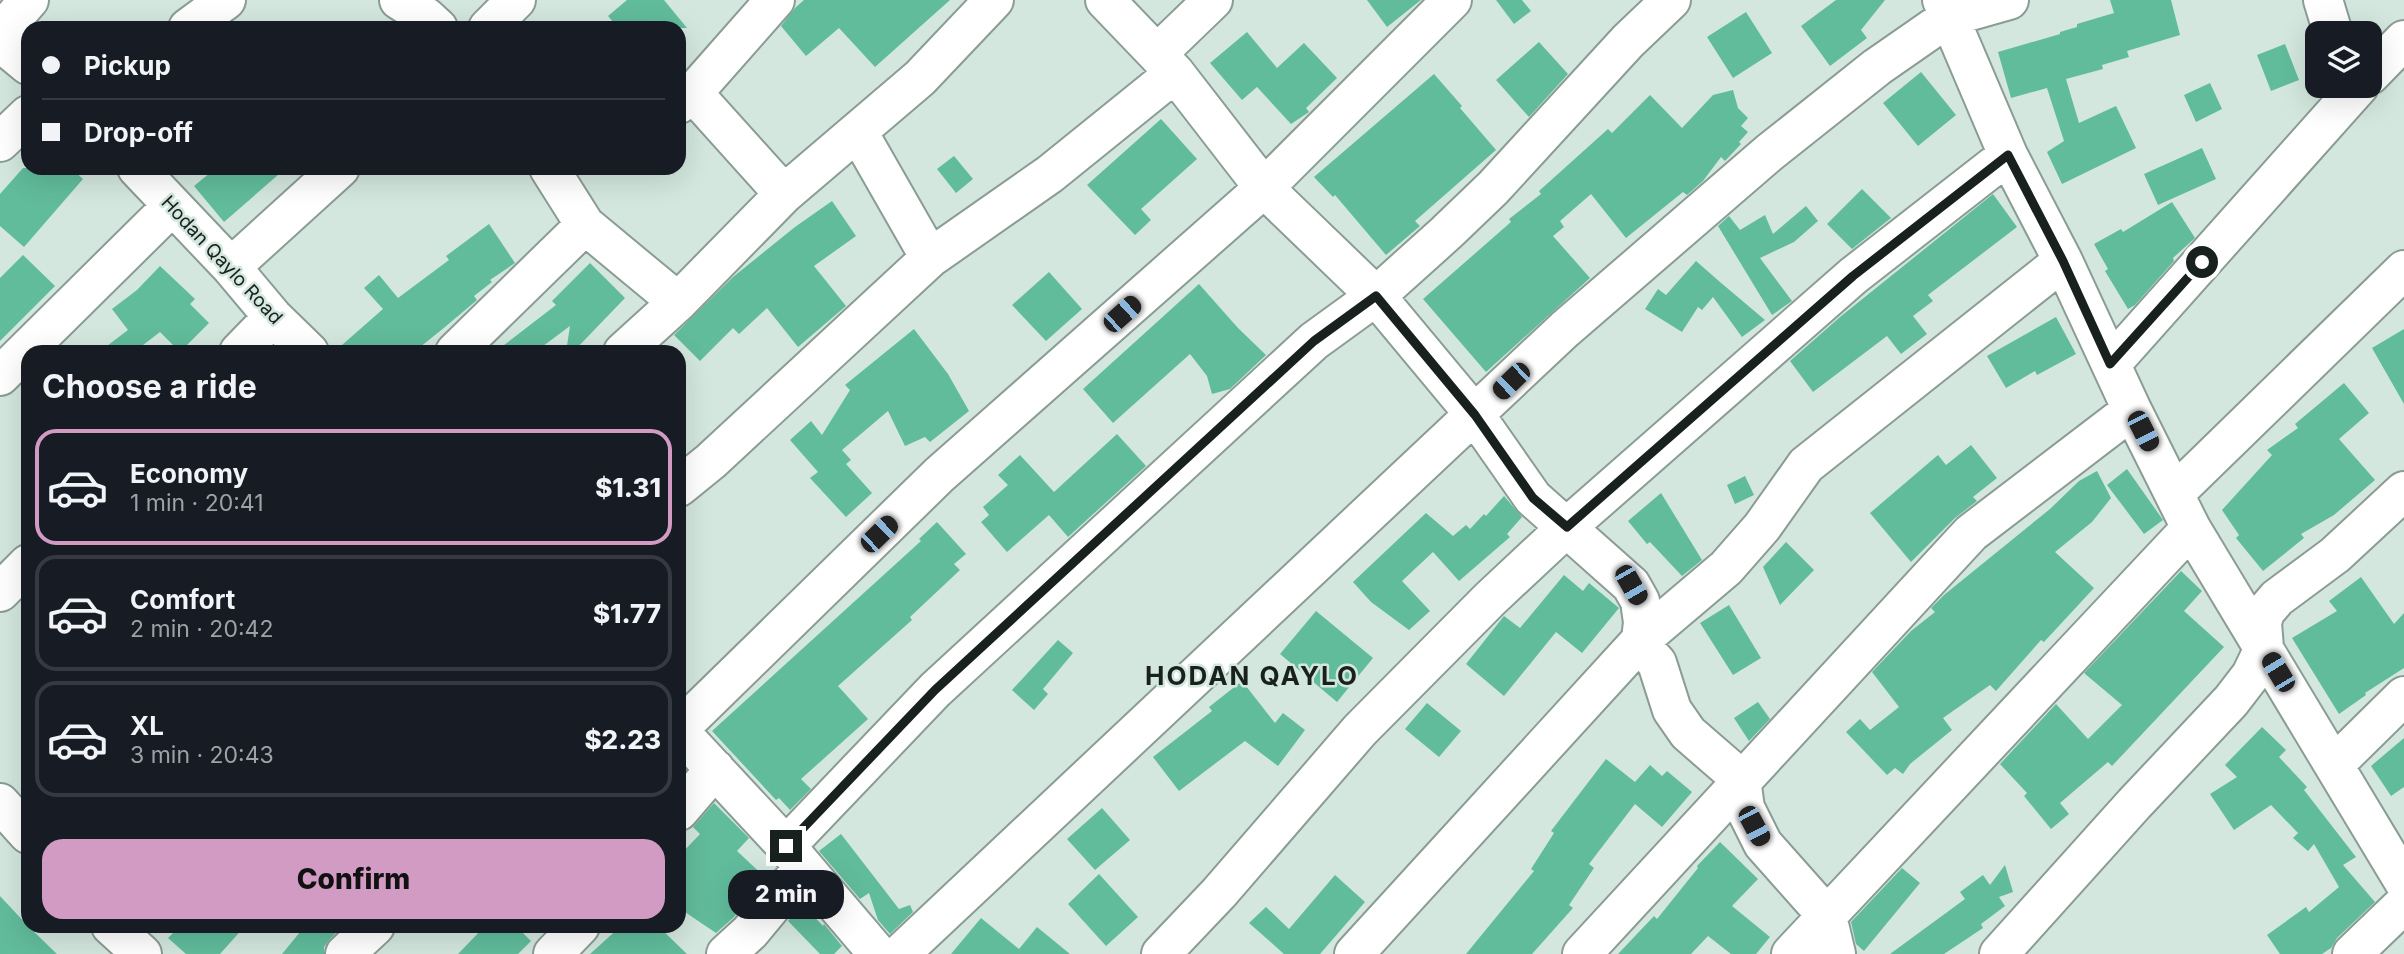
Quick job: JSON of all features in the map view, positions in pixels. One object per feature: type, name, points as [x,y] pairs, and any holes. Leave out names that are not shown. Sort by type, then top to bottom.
[{"type":"street","points":[[0,33],[29,0]]},
{"type":"street","points":[[198,21],[226,0]]},
{"type":"street","points":[[399,0],[430,21]]},
{"type":"street","points":[[495,21],[516,0]]},
{"type":"street","points":[[775,0],[686,98],[784,194]]},
{"type":"street","points":[[631,345],[678,302],[784,194],[920,78],[994,0]]},
{"type":"street","points":[[1105,0],[1166,63],[1264,188],[1376,296],[1475,415],[1533,498],[1631,585],[1640,601],[1643,622],[1641,640],[1657,663],[1672,710],[1688,733],[1741,779],[1745,808],[1763,844],[1827,916],[1836,954]]},
{"type":"street","points":[[686,481],[930,258],[1050,174],[1166,63],[1213,0]]},
{"type":"street","points":[[686,723],[939,475],[1264,188],[1452,0]]},
{"type":"street","points":[[726,954],[750,932],[795,857],[944,681],[1314,341],[1376,296],[1493,188],[1628,41],[1671,0]]},
{"type":"street","points":[[900,954],[1565,330],[1770,152],[1877,67],[1945,8],[2009,0]]},
{"type":"street","points":[[1945,8],[2008,155],[2063,261],[2132,410],[2191,528],[2404,882]]},
{"type":"street","points":[[0,42],[21,59]]},
{"type":"street","points":[[2110,364],[2344,98]]},
{"type":"street","points":[[0,142],[21,122]]},
{"type":"street","points":[[858,132],[930,258]]},
{"type":"street","points":[[1161,954],[1219,893],[1360,730],[1490,599],[1567,527],[1853,276],[2008,155]]},
{"type":"street","name":"Hodan Qaylo Road","points":[[143,175],[302,345]]},
{"type":"street","points":[[231,267],[332,175]]},
{"type":"street","points":[[553,175],[585,225],[678,302]]},
{"type":"street","points":[[31,345],[172,206]]},
{"type":"street","points":[[462,345],[585,225]]},
{"type":"street","points":[[1354,954],[1641,640],[1726,568],[1762,527],[1806,465],[2063,261]]},
{"type":"street","points":[[2174,494],[2404,270]]},
{"type":"street","points":[[246,345],[273,317]]},
{"type":"street","points":[[0,376],[21,355]]},
{"type":"street","points":[[1582,954],[1971,533],[2132,410]]},
{"type":"street","points":[[1999,954],[2231,701],[2251,675],[2264,648],[2262,623],[2265,612],[2277,598],[2335,555],[2404,491]]},
{"type":"street","points":[[1791,954],[2191,528]]},
{"type":"street","points":[[0,592],[21,571]]},
{"type":"street","points":[[2334,765],[2404,696]]},
{"type":"street","points":[[686,738],[795,857],[878,954]]},
{"type":"street","points":[[686,803],[715,769]]},
{"type":"street","points":[[2352,954],[2404,904]]},
{"type":"street","points":[[345,954],[368,933]]},
{"type":"street","points":[[553,954],[573,933]]},
{"type":"building","points":[[627,0],[664,0],[681,21],[612,21],[608,16]]},
{"type":"building","points":[[804,0],[950,0],[875,67],[839,28],[806,56],[781,26]]},
{"type":"building","points":[[1367,0],[1421,0],[1387,27]]},
{"type":"building","points":[[1496,0],[1522,0],[1531,11],[1514,24]]},
{"type":"building","points":[[1836,0],[1885,0],[1861,30],[1867,38],[1830,66],[1801,26]]},
{"type":"building","points":[[2110,0],[2171,0],[2180,35],[2127,51],[2129,57],[2102,65],[2103,69],[2066,79],[2079,123],[2116,106],[2136,148],[2062,184],[2047,152],[2064,141],[2047,88],[2011,98],[1998,52],[2060,34],[2077,27],[2077,24],[2114,13]]},
{"type":"building","points":[[1746,12],[1772,53],[1733,78],[1707,37]]},
{"type":"building","points":[[1247,32],[1277,68],[1304,43],[1337,78],[1306,108],[1309,112],[1291,124],[1257,87],[1242,100],[1210,63]]},
{"type":"building","points":[[1539,42],[1568,74],[1529,117],[1496,80]]},
{"type":"building","points":[[2285,44],[2299,80],[2271,91],[2257,55]]},
{"type":"building","points":[[1921,72],[1956,115],[1918,146],[1883,103]]},
{"type":"building","points":[[1434,74],[1496,150],[1415,221],[1420,226],[1386,255],[1335,195],[1333,197],[1314,177]]},
{"type":"building","points":[[2210,83],[2222,109],[2196,122],[2184,95]]},
{"type":"building","points":[[1733,90],[1738,108],[1748,118],[1741,126],[1748,132],[1725,161],[1721,157],[1703,181],[1687,195],[1683,192],[1626,238],[1591,194],[1560,221],[1564,227],[1553,236],[1590,278],[1486,372],[1423,299],[1511,222],[1509,219],[1541,194],[1539,191],[1608,129],[1612,133],[1650,95],[1682,128],[1713,95]]},
{"type":"building","points":[[1161,119],[1197,159],[1141,209],[1151,220],[1135,235],[1087,185]]},
{"type":"building","points":[[2202,148],[2216,179],[2158,205],[2144,174]]},
{"type":"building","points":[[954,156],[973,179],[956,193],[937,169]]},
{"type":"building","points":[[21,170],[21,175],[79,175],[83,179],[24,247],[0,226],[0,194]]},
{"type":"building","points":[[207,175],[278,175],[224,222],[194,186]]},
{"type":"building","points":[[1862,189],[1891,218],[1852,249],[1827,224]]},
{"type":"building","points":[[1993,194],[2017,227],[1928,295],[1933,301],[1913,316],[1927,334],[1901,354],[1887,336],[1813,392],[1790,361],[1840,317]]},
{"type":"building","points":[[832,201],[856,236],[814,266],[846,306],[798,347],[767,308],[739,334],[733,328],[700,361],[674,335],[733,277]]},
{"type":"building","points":[[2172,202],[2195,238],[2173,258],[2174,261],[2135,305],[2128,309],[2105,271],[2108,269],[2094,244],[2121,229],[2123,232]]},
{"type":"building","points":[[1806,206],[1818,221],[1794,242],[1760,258],[1792,301],[1772,315],[1718,226],[1729,216],[1740,230],[1765,215],[1773,234]]},
{"type":"building","points":[[489,224],[515,263],[490,280],[492,282],[474,296],[477,300],[423,345],[342,345],[383,309],[364,288],[379,275],[398,298],[449,260],[446,256]]},
{"type":"building","points":[[23,255],[55,286],[0,341],[0,278]]},
{"type":"building","points":[[1696,261],[1765,320],[1742,337],[1713,297],[1702,310],[1698,307],[1682,332],[1645,309],[1658,289],[1666,295]]},
{"type":"building","points":[[590,263],[625,298],[580,345],[567,345],[570,326],[544,345],[504,345],[556,305],[552,301]]},
{"type":"building","points":[[160,266],[195,299],[190,304],[209,323],[187,345],[173,345],[160,332],[143,345],[108,345],[128,330],[112,309],[137,290]]},
{"type":"building","points":[[1049,272],[1082,309],[1046,341],[1012,305]]},
{"type":"building","points":[[1199,284],[1266,355],[1230,389],[1212,394],[1207,376],[1190,354],[1113,423],[1083,389]]},
{"type":"building","points":[[2056,317],[2076,354],[2037,375],[2035,371],[2006,388],[1987,356]]},
{"type":"building","points":[[914,329],[948,374],[969,411],[930,442],[925,437],[905,446],[888,411],[842,450],[851,460],[846,464],[872,493],[846,517],[810,478],[818,472],[790,440],[811,421],[822,435],[850,390],[845,385]]},
{"type":"building","points":[[2404,329],[2404,404],[2372,348]]},
{"type":"building","points":[[2344,383],[2369,413],[2339,439],[2375,480],[2334,515],[2301,534],[2304,538],[2263,571],[2236,538],[2239,535],[2222,510],[2272,455],[2267,450],[2298,428],[2295,424]]},
{"type":"building","points":[[1117,434],[1146,466],[1068,537],[1049,515],[1007,552],[981,522],[989,515],[983,507],[1008,485],[998,475],[1020,455],[1054,492]]},
{"type":"building","points":[[1971,445],[1997,478],[1973,497],[1977,501],[1955,518],[1911,562],[1870,513],[1938,455],[1946,465]]},
{"type":"building","points":[[2127,469],[2163,520],[2144,534],[2107,485]]},
{"type":"building","points":[[2097,471],[2111,498],[2092,522],[2055,552],[2094,588],[2044,642],[2041,640],[1996,691],[1990,685],[1943,718],[1952,730],[1910,764],[1903,774],[1895,768],[1887,775],[1846,732],[1860,719],[1870,730],[1899,707],[1872,672],[1911,631],[1935,612],[1931,608],[1944,595],[2050,509],[2079,481]]},
{"type":"building","points":[[1745,476],[1754,495],[1735,504],[1727,485]]},
{"type":"building","points":[[1661,493],[1702,560],[1682,576],[1650,542],[1647,544],[1628,521]]},
{"type":"building","points":[[1504,496],[1522,517],[1507,534],[1510,537],[1459,581],[1433,552],[1402,581],[1430,611],[1409,630],[1371,602],[1353,582],[1426,513],[1453,536],[1466,525],[1470,529]]},
{"type":"building","points":[[937,522],[966,554],[954,564],[960,570],[910,617],[912,620],[838,686],[868,719],[801,779],[811,789],[790,810],[779,798],[776,800],[712,731],[921,541],[919,539]]},
{"type":"building","points":[[1786,542],[1814,570],[1780,605],[1763,567]]},
{"type":"building","points":[[2181,571],[2202,591],[2184,611],[2224,647],[2112,766],[2108,762],[2060,803],[2069,814],[2051,829],[2024,796],[2027,793],[2000,764],[2056,704],[2088,739],[2122,705],[2084,673]]},
{"type":"building","points":[[1564,575],[1583,591],[1589,583],[1619,608],[1582,653],[1556,632],[1504,696],[1466,664],[1504,616],[1520,628]]},
{"type":"building","points":[[2361,577],[2394,624],[2404,613],[2404,668],[2365,693],[2366,695],[2339,714],[2292,638],[2337,611],[2329,601]]},
{"type":"building","points":[[1729,605],[1761,658],[1733,675],[1700,623]]},
{"type":"building","points":[[1316,611],[1373,658],[1337,702],[1280,654]]},
{"type":"building","points":[[1058,640],[1073,653],[1043,689],[1048,694],[1034,710],[1012,690]]},
{"type":"building","points":[[1242,681],[1275,723],[1283,713],[1305,730],[1278,766],[1245,741],[1179,791],[1153,757],[1212,711],[1209,707]]},
{"type":"building","points":[[1758,702],[1770,719],[1749,741],[1734,718]]},
{"type":"building","points":[[1427,703],[1461,731],[1439,757],[1405,729]]},
{"type":"building","points":[[2262,727],[2286,750],[2279,757],[2307,787],[2304,790],[2356,857],[2343,865],[2375,902],[2322,954],[2280,954],[2267,935],[2306,907],[2309,912],[2339,887],[2314,844],[2308,851],[2293,838],[2298,833],[2271,805],[2234,830],[2210,794],[2237,777],[2225,765]]},
{"type":"building","points":[[2404,738],[2404,787],[2391,796],[2371,766]]},
{"type":"building","points":[[1606,759],[1635,782],[1650,765],[1662,776],[1667,771],[1692,792],[1662,827],[1635,804],[1589,864],[1594,868],[1569,905],[1573,908],[1532,954],[1466,954],[1534,871],[1531,869],[1554,833],[1551,831]]},
{"type":"building","points":[[714,803],[749,838],[737,851],[766,878],[734,917],[716,933],[686,913],[686,849],[700,834],[693,827]]},
{"type":"building","points":[[1102,808],[1130,840],[1095,870],[1067,839]]},
{"type":"building","points":[[841,834],[899,909],[910,905],[913,912],[890,934],[878,920],[869,893],[860,899],[819,851]]},
{"type":"building","points":[[1720,842],[1758,879],[1732,906],[1770,937],[1756,954],[1731,954],[1708,936],[1691,954],[1618,954],[1654,916],[1657,919],[1697,866]]},
{"type":"building","points":[[2005,865],[2013,892],[1999,897],[2005,906],[1981,924],[1983,928],[1944,954],[1890,954],[1965,899],[1960,892],[1983,875],[1990,885]]},
{"type":"building","points":[[1902,868],[1920,883],[1864,951],[1856,944],[1851,922]]},
{"type":"building","points":[[1099,874],[1138,917],[1106,946],[1068,904]]},
{"type":"building","points":[[1335,875],[1365,902],[1320,954],[1284,954],[1249,923],[1266,907],[1289,929]]},
{"type":"building","points":[[0,896],[21,918],[21,933],[35,933],[57,954],[0,954]]},
{"type":"building","points":[[802,904],[823,926],[824,924],[842,946],[834,954],[820,954],[788,921]]},
{"type":"building","points":[[981,918],[1019,949],[1037,927],[1070,954],[951,954]]},
{"type":"building","points":[[173,933],[239,933],[220,954],[186,954],[168,938]]},
{"type":"building","points":[[299,933],[336,933],[324,947],[324,954],[282,954]]},
{"type":"building","points":[[478,933],[523,933],[531,941],[518,954],[458,954]]},
{"type":"building","points":[[613,933],[665,933],[687,954],[590,954]]},
{"type":"district","name":"HODAN QAYLO","points":[[1252,675]]},
{"type":"route","points":[[786,846],[935,690],[1314,341],[1376,296],[1475,415],[1533,498],[1567,527],[1853,276],[2008,155],[2063,261],[2110,364],[2202,262]]}]
